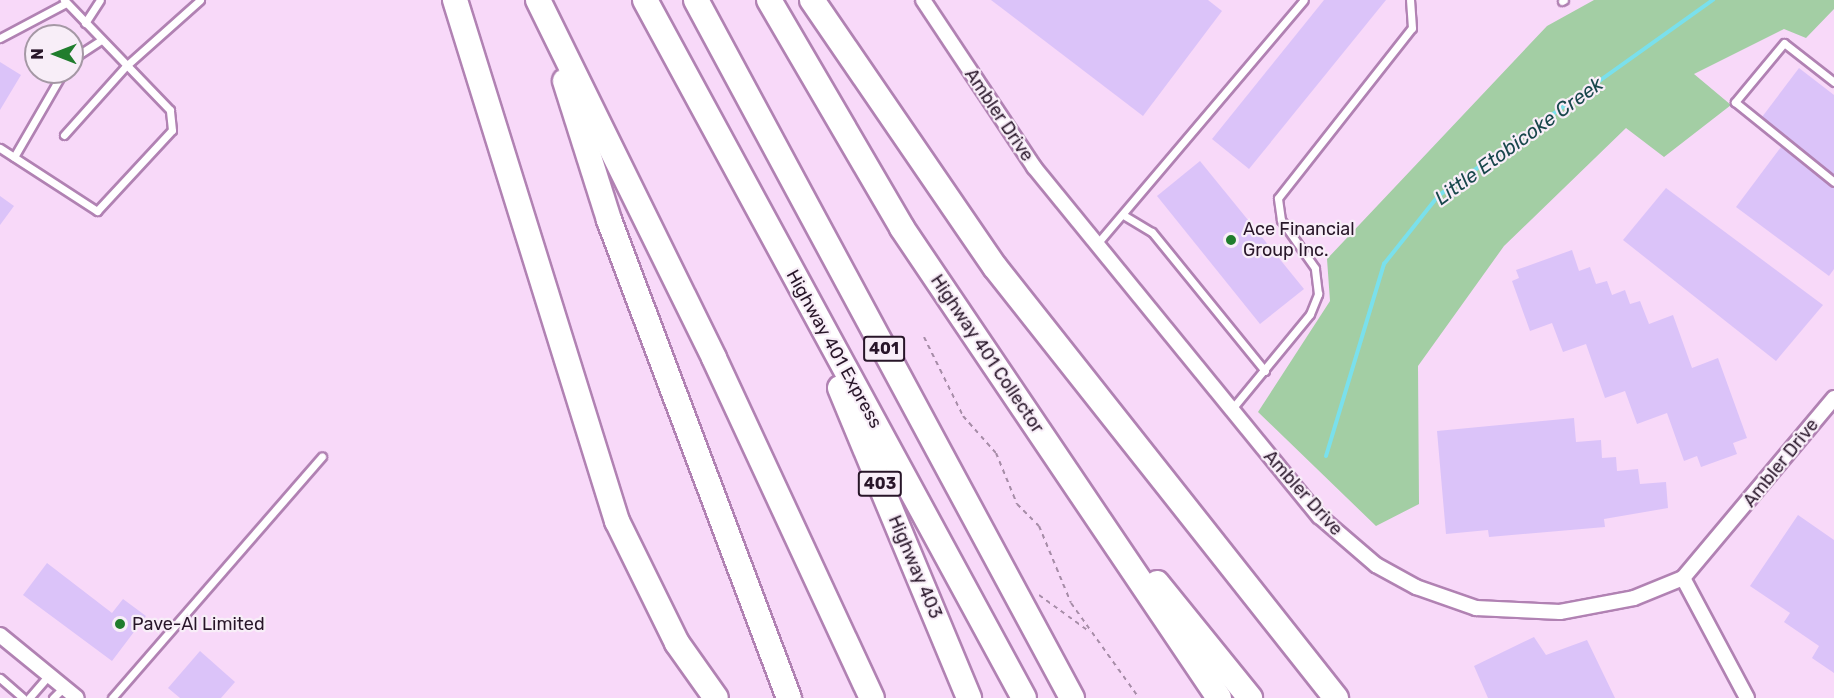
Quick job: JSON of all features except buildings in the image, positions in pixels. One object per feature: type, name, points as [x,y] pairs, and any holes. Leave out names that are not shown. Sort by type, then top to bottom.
[{"type":"highway","points":[[455,0],[617,520],[677,643],[716,698]]},
{"type":"highway","name":"Highway 401 Express","points":[[645,0],[1024,698]]},
{"type":"highway","name":"401","points":[[696,0],[1072,698]]},
{"type":"highway","name":"Highway 401 Collector","points":[[769,0],[902,228],[1220,698]]},
{"type":"highway","points":[[812,0],[994,267],[1336,698]]},
{"type":"highway","points":[[539,2],[609,220],[789,698]]},
{"type":"highway","points":[[539,2],[714,358],[872,698]]},
{"type":"highway","name":"Highway 403","points":[[791,269],[969,698]]},
{"type":"highway","points":[[1072,478],[1250,698]]},
{"type":"street","name":"Ambler Drive","points":[[923,0],[1034,167],[1096,245],[1319,516],[1352,546],[1395,577],[1448,600],[1516,614],[1560,612],[1634,598],[1683,578],[1834,398]]},
{"type":"street","points":[[1683,578],[1747,698]]},
{"type":"street","points":[[2,640],[77,698]]},
{"type":"lane","points":[[85,23],[100,0]]},
{"type":"lane","points":[[64,135],[126,66],[200,0]]},
{"type":"lane","points":[[1096,245],[1125,216],[1305,0]]},
{"type":"lane","points":[[1231,410],[1310,314],[1318,294],[1315,268],[1281,220],[1278,198],[1412,28],[1410,0]]},
{"type":"lane","points":[[0,38],[65,1],[170,110],[172,130],[97,211],[0,148]]},
{"type":"lane","points":[[84,51],[101,40]]},
{"type":"lane","points":[[1834,82],[1784,43],[1735,102],[1834,182]]},
{"type":"lane","points":[[14,157],[56,84]]},
{"type":"lane","points":[[1125,216],[1152,232],[1265,371]]},
{"type":"lane","points":[[112,698],[322,456]]},
{"type":"lane","points":[[29,698],[49,675]]},
{"type":"lane","points":[[0,678],[22,698]]},
{"type":"lane","points":[[53,698],[64,687]]},
{"type":"path","points":[[924,337],[963,416],[996,453],[1017,504],[1040,526],[1055,573],[1094,636],[1139,698]]},
{"type":"path","points":[[1036,594],[1094,636]]},
{"type":"green space","points":[[1594,0],[1834,0],[1834,9],[1806,38],[1784,29],[1694,74],[1731,105],[1664,157],[1626,128],[1504,246],[1418,366],[1419,504],[1376,526],[1258,412],[1330,301],[1327,259],[1547,26]]},
{"type":"waterway","name":"Little Etobicoke Creek","points":[[1326,456],[1384,264],[1438,196],[1713,0]]},
{"type":"place","name":"Ace Financial Group Inc.","points":[[1231,240]]},
{"type":"place","name":"Pave-Al Limited","points":[[120,624]]}]
